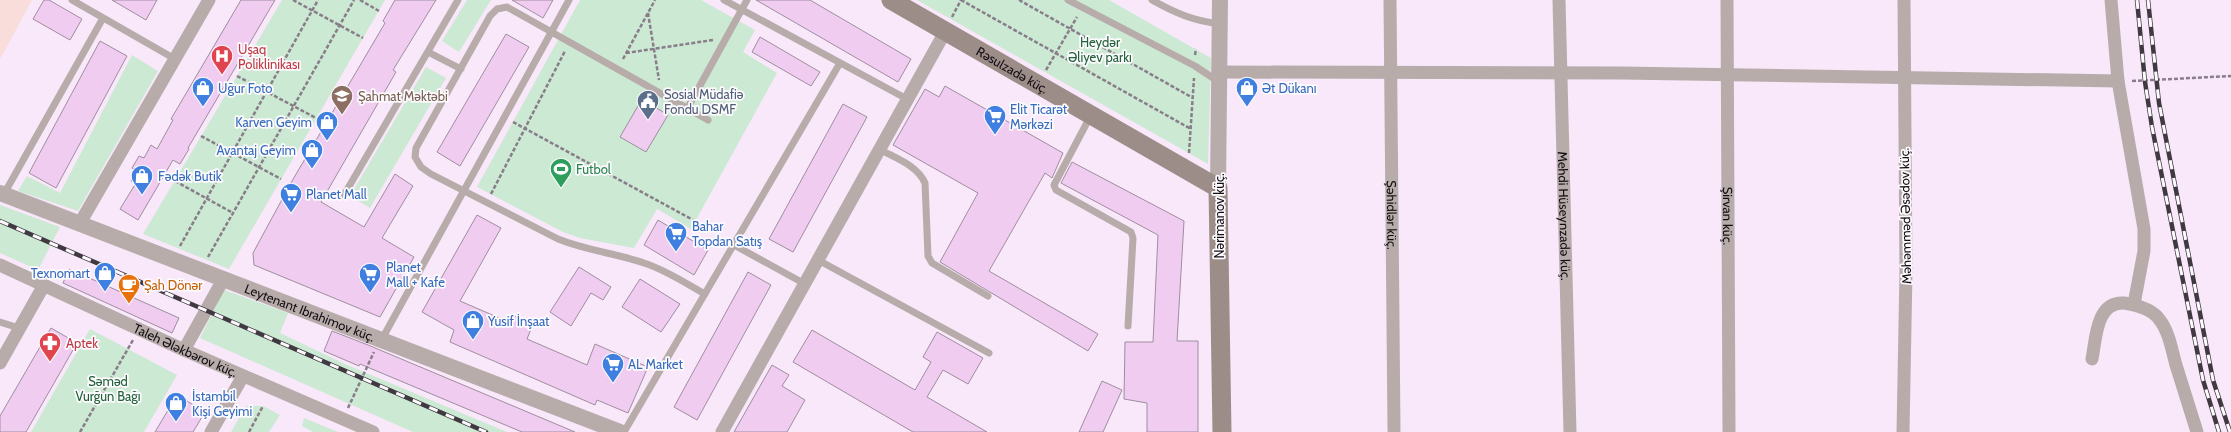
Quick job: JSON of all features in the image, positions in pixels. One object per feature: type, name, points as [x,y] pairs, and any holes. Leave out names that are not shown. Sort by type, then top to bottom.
[{"type":"main road","name":"Rəsulzadə küç.","points":[[891,0],[948,25],[1091,115],[1218,188]]},
{"type":"main road","name":"Nərimanov küç.","points":[[1218,188],[1222,432]]},
{"type":"street","points":[[80,223],[209,0]]},
{"type":"street","name":"Nərimanov küç.","points":[[1218,188],[1220,0]]},
{"type":"street","name":"Şəhidlər küç.","points":[[1390,0],[1394,430]]},
{"type":"street","name":"Mehdi Hüseynzadə küç.","points":[[1559,0],[1570,432]]},
{"type":"street","name":"Şirvan küç.","points":[[1727,0],[1729,432]]},
{"type":"street","name":"Məhəmməd Əsədov küç.","points":[[1903,432],[1906,270],[1904,0]]},
{"type":"street","points":[[2111,0],[2118,81],[2144,229],[2144,250],[2134,304]]},
{"type":"street","points":[[722,432],[948,25]]},
{"type":"street","points":[[1220,78],[1391,72],[1560,72],[2118,81]]},
{"type":"street","name":"Leytenant Ibrahimov küç.","points":[[2,194],[224,278],[620,432]]},
{"type":"street","name":"Taleh Ələkbərov küç.","points":[[0,265],[139,330],[373,432]]},
{"type":"street","points":[[184,350],[224,278]]},
{"type":"street","points":[[0,363],[44,285]]},
{"type":"street","points":[[2092,359],[2101,315],[2108,306],[2117,303],[2134,304],[2149,311],[2160,319],[2198,432]]},
{"type":"street","points":[[211,432],[244,376]]},
{"type":"lane","points":[[72,0],[175,59]]},
{"type":"lane","points":[[344,196],[458,0]]},
{"type":"lane","points":[[382,339],[569,0]]},
{"type":"lane","points":[[724,0],[907,99]]},
{"type":"lane","points":[[687,108],[747,0]]},
{"type":"lane","points":[[1068,0],[1220,78]]},
{"type":"lane","points":[[1152,0],[1180,15],[1200,22],[1220,24]]},
{"type":"lane","points":[[705,294],[660,268],[643,262],[579,248],[431,174],[421,167],[415,157],[416,148],[490,16],[497,9],[507,7],[708,120]]},
{"type":"lane","points":[[2,194],[103,18]]},
{"type":"lane","points":[[428,52],[461,69]]},
{"type":"lane","points":[[624,432],[840,63]]},
{"type":"lane","points":[[1091,115],[1054,185],[1056,190],[1131,232],[1133,238],[1128,326]]},
{"type":"lane","points":[[879,149],[917,170],[922,175],[925,183],[928,256],[932,263],[988,296]]},
{"type":"lane","points":[[734,245],[805,284]]},
{"type":"lane","points":[[818,260],[989,353]]},
{"type":"lane","points":[[0,322],[20,328]]},
{"type":"path","points":[[292,0],[363,38]]},
{"type":"path","points":[[178,248],[318,0]]},
{"type":"path","points":[[206,259],[354,0]]},
{"type":"path","points":[[360,0],[379,10]]},
{"type":"path","points":[[618,69],[655,0]]},
{"type":"path","points":[[948,25],[961,0],[1191,129]]},
{"type":"path","points":[[1019,0],[1193,98]]},
{"type":"path","points":[[1045,72],[1082,8]]},
{"type":"path","points":[[648,14],[661,93]]},
{"type":"path","points":[[626,53],[726,38]]},
{"type":"path","points":[[491,194],[569,42]]},
{"type":"path","points":[[1189,153],[1196,49]]},
{"type":"path","points":[[237,76],[316,118]]},
{"type":"path","points":[[2118,81],[2156,81],[2231,76]]},
{"type":"path","points":[[513,122],[695,221]]},
{"type":"path","points":[[201,136],[281,179]]},
{"type":"path","points":[[174,181],[233,213]]},
{"type":"path","points":[[80,432],[139,330]]},
{"type":"path","points":[[343,419],[370,358],[382,339]]},
{"type":"path","points":[[249,432],[263,406]]},
{"type":"shaded area","points":[[0,0],[32,0],[0,59]]},
{"type":"green space","points":[[282,0],[385,0],[229,269],[143,234]]},
{"type":"green space","points":[[467,0],[491,0],[459,52],[442,41]]},
{"type":"green space","points":[[580,0],[701,0],[755,30],[743,52],[777,73],[691,229],[657,209],[634,248],[580,238],[563,232],[477,187]]},
{"type":"green space","name":"Heydər Əliyev parkı","points":[[917,0],[1109,0],[1211,58],[1208,164]]},
{"type":"green space","points":[[132,55],[158,71],[78,211],[18,191],[27,176],[60,193]]},
{"type":"green space","points":[[426,67],[446,78],[370,208],[350,196]]},
{"type":"green space","points":[[0,205],[60,227],[38,270],[0,253]]},
{"type":"green space","points":[[224,290],[288,313],[280,333],[345,364],[507,432],[413,432],[200,338]]},
{"type":"green space","name":"Səməd Vurğun Bağı","points":[[90,329],[177,375],[144,432],[31,432]]},
{"type":"green space","points":[[246,406],[263,406],[280,415],[269,432],[231,432]]},
{"type":"green space","points":[[304,418],[338,432],[313,432],[302,426]]},
{"type":"building","points":[[44,0],[49,0],[82,19],[70,40],[33,19]]},
{"type":"building","points":[[112,0],[157,0],[146,20]]},
{"type":"building","points":[[241,0],[275,0],[180,164],[173,160],[138,220],[120,209],[136,183],[131,181],[137,171],[132,168],[139,156],[144,158],[151,145],[157,149],[173,120],[171,119]]},
{"type":"building","points":[[395,0],[436,0],[393,70],[396,72],[321,202],[364,227],[395,174],[413,186],[382,238],[414,257],[380,317],[254,265],[253,253],[292,181],[385,23],[383,21]]},
{"type":"building","points":[[512,0],[553,0],[543,18]]},
{"type":"building","points":[[756,0],[810,0],[911,59],[898,82]]},
{"type":"building","points":[[506,34],[529,47],[460,166],[437,152]]},
{"type":"building","points":[[760,37],[820,72],[811,86],[752,52]]},
{"type":"building","points":[[100,41],[127,56],[56,188],[29,173]]},
{"type":"building","points":[[945,86],[1063,153],[1052,178],[1045,173],[989,271],[1098,334],[1088,351],[940,262],[978,193],[893,145],[925,89],[939,97]]},
{"type":"building","points":[[642,99],[668,115],[646,152],[620,137]]},
{"type":"building","points":[[843,104],[867,117],[793,252],[769,239]]},
{"type":"building","points":[[1072,162],[1184,221],[1177,341],[1198,341],[1198,432],[1147,432],[1147,403],[1124,399],[1125,342],[1153,342],[1158,235],[1061,183]]},
{"type":"building","points":[[477,215],[501,228],[460,301],[511,323],[514,316],[533,324],[527,339],[587,365],[595,344],[648,367],[628,413],[597,400],[595,405],[450,342],[454,330],[422,312]]},
{"type":"building","points":[[658,220],[708,250],[694,275],[644,245]]},
{"type":"building","points":[[579,267],[611,287],[603,300],[591,293],[571,326],[550,312]]},
{"type":"building","points":[[69,269],[179,318],[172,333],[63,283]]},
{"type":"building","points":[[748,272],[771,285],[697,420],[674,407]]},
{"type":"building","points":[[640,279],[680,304],[661,332],[622,307]]},
{"type":"building","points":[[51,328],[77,343],[26,432],[0,432],[0,416]]},
{"type":"building","points":[[812,330],[915,390],[931,362],[923,357],[937,332],[983,358],[968,384],[943,370],[927,397],[987,432],[913,432],[793,362]]},
{"type":"building","points":[[332,331],[575,432],[522,432],[360,364],[359,366],[324,351]]},
{"type":"building","points":[[772,365],[789,375],[782,386],[805,400],[787,432],[734,432]]},
{"type":"building","points":[[1102,381],[1122,390],[1103,432],[1079,432]]},
{"type":"building","points":[[177,395],[205,412],[193,432],[155,432]]},
{"type":"railway","points":[[2137,0],[2145,82],[2152,127],[2203,380],[2219,432]]},
{"type":"railway","points":[[2148,0],[2159,103],[2213,380],[2230,432]]},
{"type":"railway","points":[[0,221],[486,432]]},
{"type":"place","name":"Uşaq Poliklinikası","points":[[222,76]]},
{"type":"place","name":"Uğur Foto","points":[[203,108]]},
{"type":"place","name":"Ət Dükanı","points":[[1247,108]]},
{"type":"place","name":"Şahmat Məktəbi","points":[[342,116]]},
{"type":"place","name":"Sosial Müdafiə Fondu DSMF","points":[[648,120]]},
{"type":"place","name":"Elit Ticarət Mərkəzi","points":[[995,136]]},
{"type":"place","name":"Karven Geyim","points":[[327,142]]},
{"type":"place","name":"Avantaj Geyim","points":[[312,170]]},
{"type":"place","name":"Futbol","points":[[561,188]]},
{"type":"place","name":"Fədək Butik","points":[[142,196]]},
{"type":"place","name":"Planet Mall","points":[[291,214]]},
{"type":"place","name":"Bahar Topdan Satış","points":[[676,252]]},
{"type":"place","name":"Texnomart","points":[[105,292]]},
{"type":"place","name":"Planet Mall + Kafe","points":[[370,294]]},
{"type":"place","name":"Şah Dönər","points":[[129,304]]},
{"type":"place","name":"Yusif İnşaat","points":[[473,340]]},
{"type":"place","name":"Aptek","points":[[50,362]]},
{"type":"place","name":"AL Market","points":[[613,384]]},
{"type":"place","name":"İstambil Kişi Geyimi","points":[[176,422]]}]
